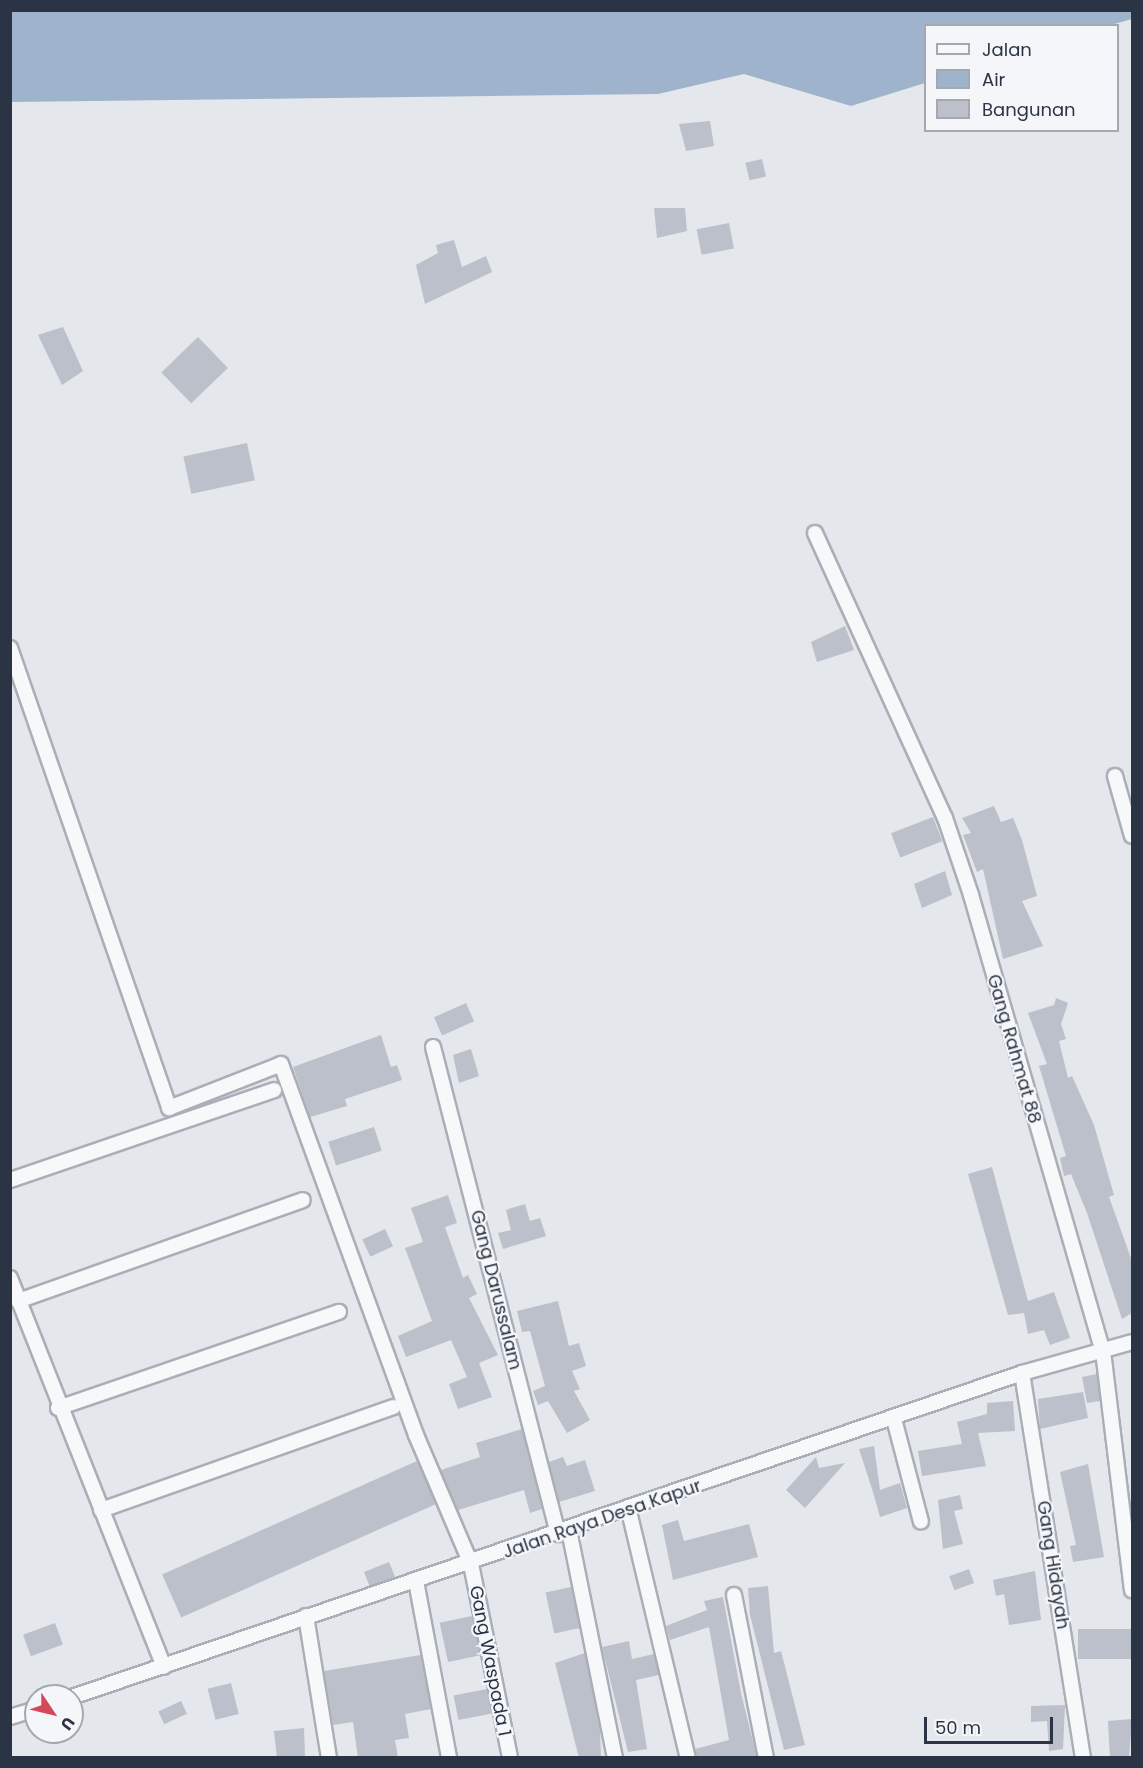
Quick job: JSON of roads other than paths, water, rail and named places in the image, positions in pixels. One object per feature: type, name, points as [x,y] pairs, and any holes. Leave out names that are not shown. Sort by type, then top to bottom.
[{"type":"street","name":"Gang Rahmat 88","points":[[815,533],[945,818],[1103,1352],[1132,1590]]},
{"type":"street","name":"Gang Waspada 1","points":[[10,648],[169,1107],[281,1064],[416,1435],[471,1564],[510,1758]]},
{"type":"street","points":[[1115,776],[1132,836]]},
{"type":"street","name":"Gang Darussalam","points":[[433,1047],[564,1532],[615,1758]]},
{"type":"street","points":[[10,1180],[274,1090]]},
{"type":"street","points":[[18,1300],[303,1200]]},
{"type":"street","points":[[10,1278],[58,1408],[164,1667]]},
{"type":"street","points":[[58,1408],[339,1312]]},
{"type":"street","name":"Jalan Raya Desa Kapur","points":[[84,1693],[306,1616],[471,1564],[628,1507],[894,1419],[1022,1373],[1132,1342]]},
{"type":"street","name":"Gang Hidayah","points":[[1022,1373],[1083,1758]]},
{"type":"street","points":[[101,1510],[393,1407]]},
{"type":"street","points":[[894,1419],[921,1522]]},
{"type":"street","points":[[628,1507],[688,1758]]},
{"type":"street","points":[[416,1581],[448,1758]]},
{"type":"street","points":[[734,1596],[766,1758]]},
{"type":"street","points":[[306,1616],[329,1758]]},
{"type":"water","points":[[1132,10],[1132,19],[1114,24],[924,24],[924,83],[851,106],[744,74],[658,94],[11,102],[11,11]]}]
